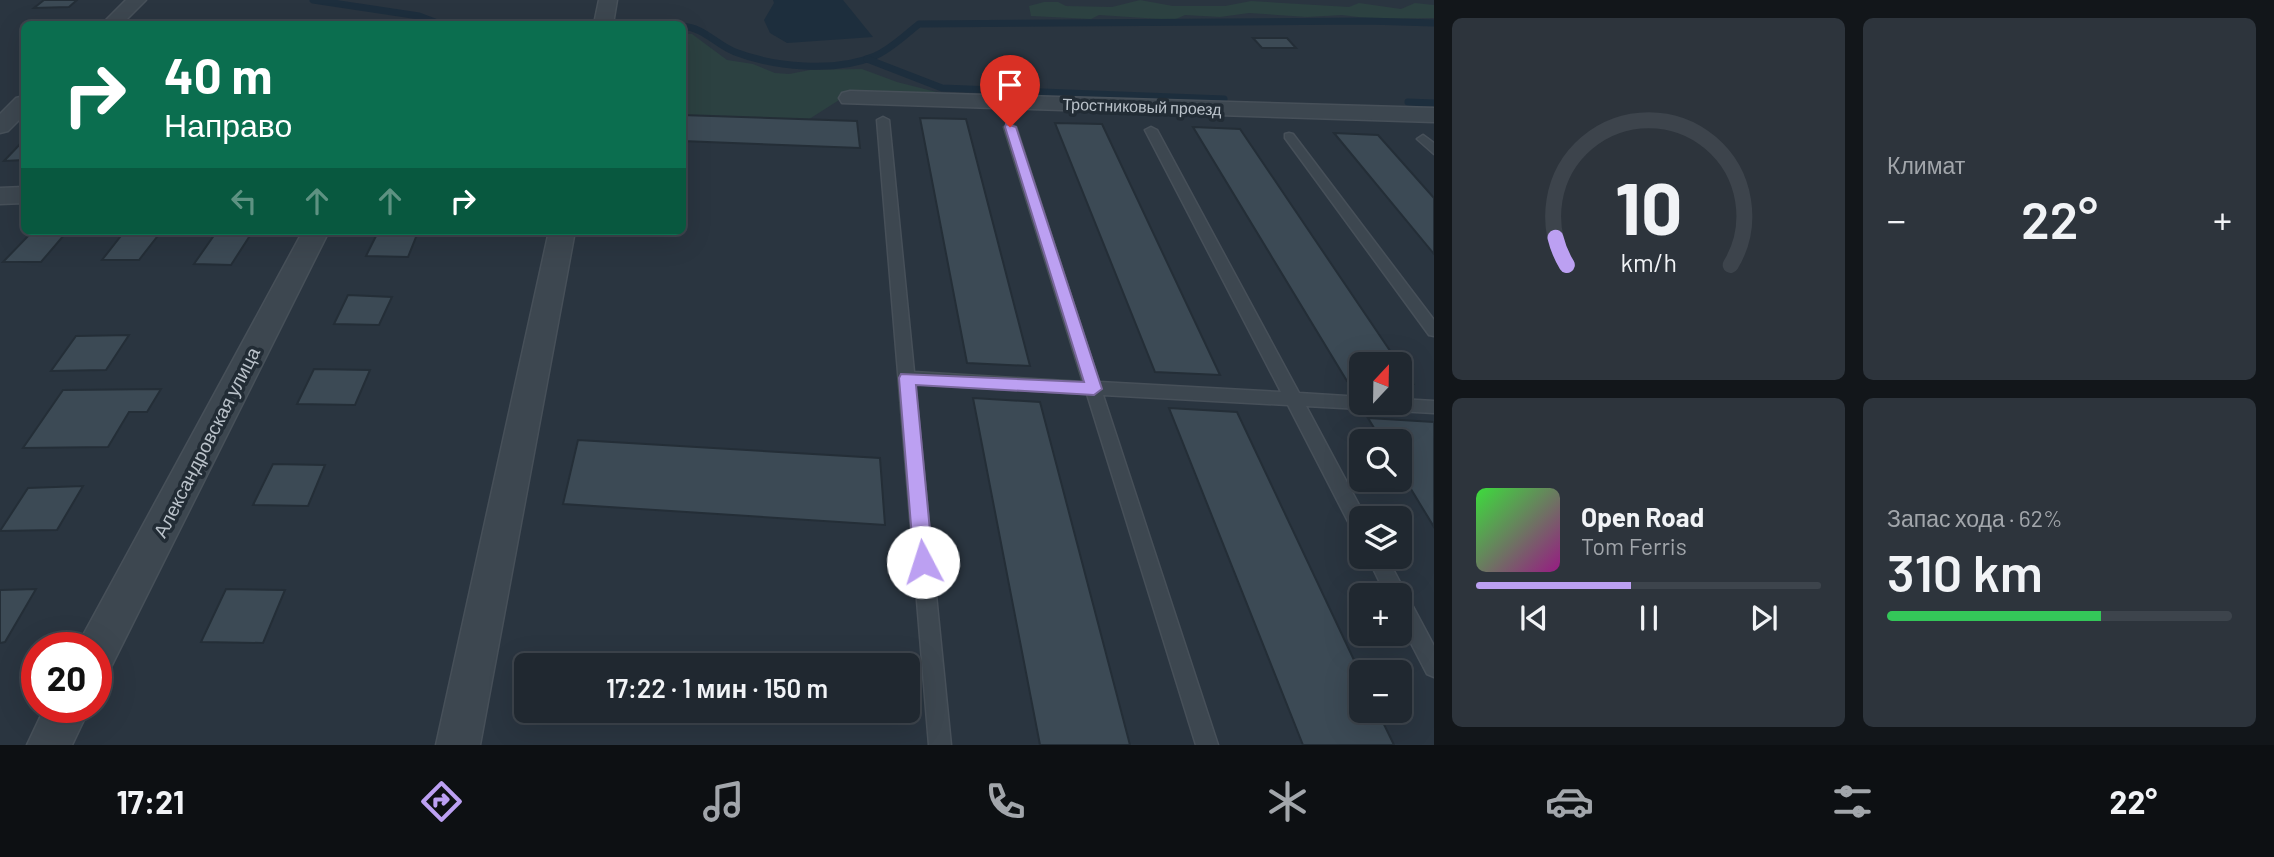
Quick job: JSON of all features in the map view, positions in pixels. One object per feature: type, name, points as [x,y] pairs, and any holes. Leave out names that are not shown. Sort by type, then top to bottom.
[{"type":"street","points":[[114,21],[138,0]]},
{"type":"street","points":[[604,21],[608,0]]},
{"type":"street","name":"Тростниковый проезд","points":[[850,98],[1434,116]]},
{"type":"street","points":[[0,125],[21,106]]},
{"type":"street","points":[[0,196],[21,195]]},
{"type":"street","name":"Александровская улица","points":[[107,632],[314,235]]},
{"type":"street","points":[[458,745],[561,235]]},
{"type":"street","points":[[48,745],[60,723]]},
{"type":"lane","points":[[883,120],[940,745]]},
{"type":"lane","points":[[1010,127],[1207,745]]},
{"type":"lane","points":[[1151,130],[1350,506]]},
{"type":"lane","points":[[1289,136],[1434,331]]},
{"type":"lane","points":[[1423,139],[1434,150]]},
{"type":"lane","points":[[907,378],[1434,407]]},
{"type":"lane","points":[[1412,625],[1434,667]]},
{"type":"green space","points":[[1140,0],[1173,6],[1225,6],[1251,1],[1349,7],[1359,3],[1401,9],[1415,3],[1434,5],[1434,18],[1374,19],[1342,15],[1307,17],[1249,13],[1220,17],[1185,15],[1174,20],[1099,15],[1091,19],[1031,16],[1029,6],[1058,2],[1066,6],[1112,7]]},
{"type":"green space","points":[[686,34],[692,34],[727,60],[753,64],[775,73],[862,69],[897,82],[948,95],[847,95],[781,137],[686,137]]},
{"type":"water","points":[[773,0],[843,0],[873,37],[787,43],[770,33],[764,20],[774,3]]},
{"type":"building","points":[[44,0],[77,0],[69,7],[34,8]]},
{"type":"building","points":[[1253,38],[1287,38],[1296,48],[1262,48]]},
{"type":"building","points":[[686,115],[857,121],[860,148],[686,141]]},
{"type":"building","points":[[920,118],[966,119],[1030,366],[967,363]]},
{"type":"building","points":[[1055,123],[1102,124],[1220,375],[1155,372]]},
{"type":"building","points":[[1193,127],[1240,129],[1391,352],[1349,352],[1347,381]]},
{"type":"building","points":[[1334,133],[1378,135],[1434,198],[1434,254]]},
{"type":"building","points":[[21,143],[21,160],[4,161]]},
{"type":"building","points":[[29,235],[64,235],[41,262],[3,262]]},
{"type":"building","points":[[122,235],[158,235],[139,260],[102,260]]},
{"type":"building","points":[[214,235],[250,235],[231,265],[194,264]]},
{"type":"building","points":[[376,235],[417,235],[408,257],[366,256]]},
{"type":"building","points":[[348,295],[392,297],[379,325],[334,324]]},
{"type":"building","points":[[129,335],[106,370],[51,371],[76,336]]},
{"type":"building","points":[[314,369],[370,370],[355,405],[297,404]]},
{"type":"building","points":[[161,389],[147,412],[129,412],[108,447],[23,448],[63,390]]},
{"type":"building","points":[[973,398],[1040,402],[1130,745],[1040,745]]},
{"type":"building","points":[[1169,408],[1237,412],[1354,660],[1349,660],[1349,723],[1383,723],[1394,745],[1303,745]]},
{"type":"building","points":[[1368,418],[1434,422],[1434,527],[1412,491],[1412,429],[1375,429]]},
{"type":"building","points":[[578,440],[880,458],[885,525],[563,504]]},
{"type":"building","points":[[273,464],[325,465],[308,506],[253,505]]},
{"type":"building","points":[[83,486],[57,530],[0,531],[28,488]]},
{"type":"building","points":[[36,589],[5,642],[0,643],[0,590]]},
{"type":"building","points":[[226,589],[285,590],[263,643],[201,642]]},
{"type":"waterway","points":[[313,0],[419,16],[432,21]]},
{"type":"waterway","points":[[686,26],[704,33],[728,49],[751,57],[786,64],[823,66],[842,65],[875,56],[919,24],[1367,21],[1434,23]]},
{"type":"waterway","points":[[867,59],[942,88],[1224,99]]},
{"type":"waterway","points":[[1408,102],[1434,103]]},
{"type":"route","points":[[923,562],[907,378],[1094,389],[1010,127]]}]
